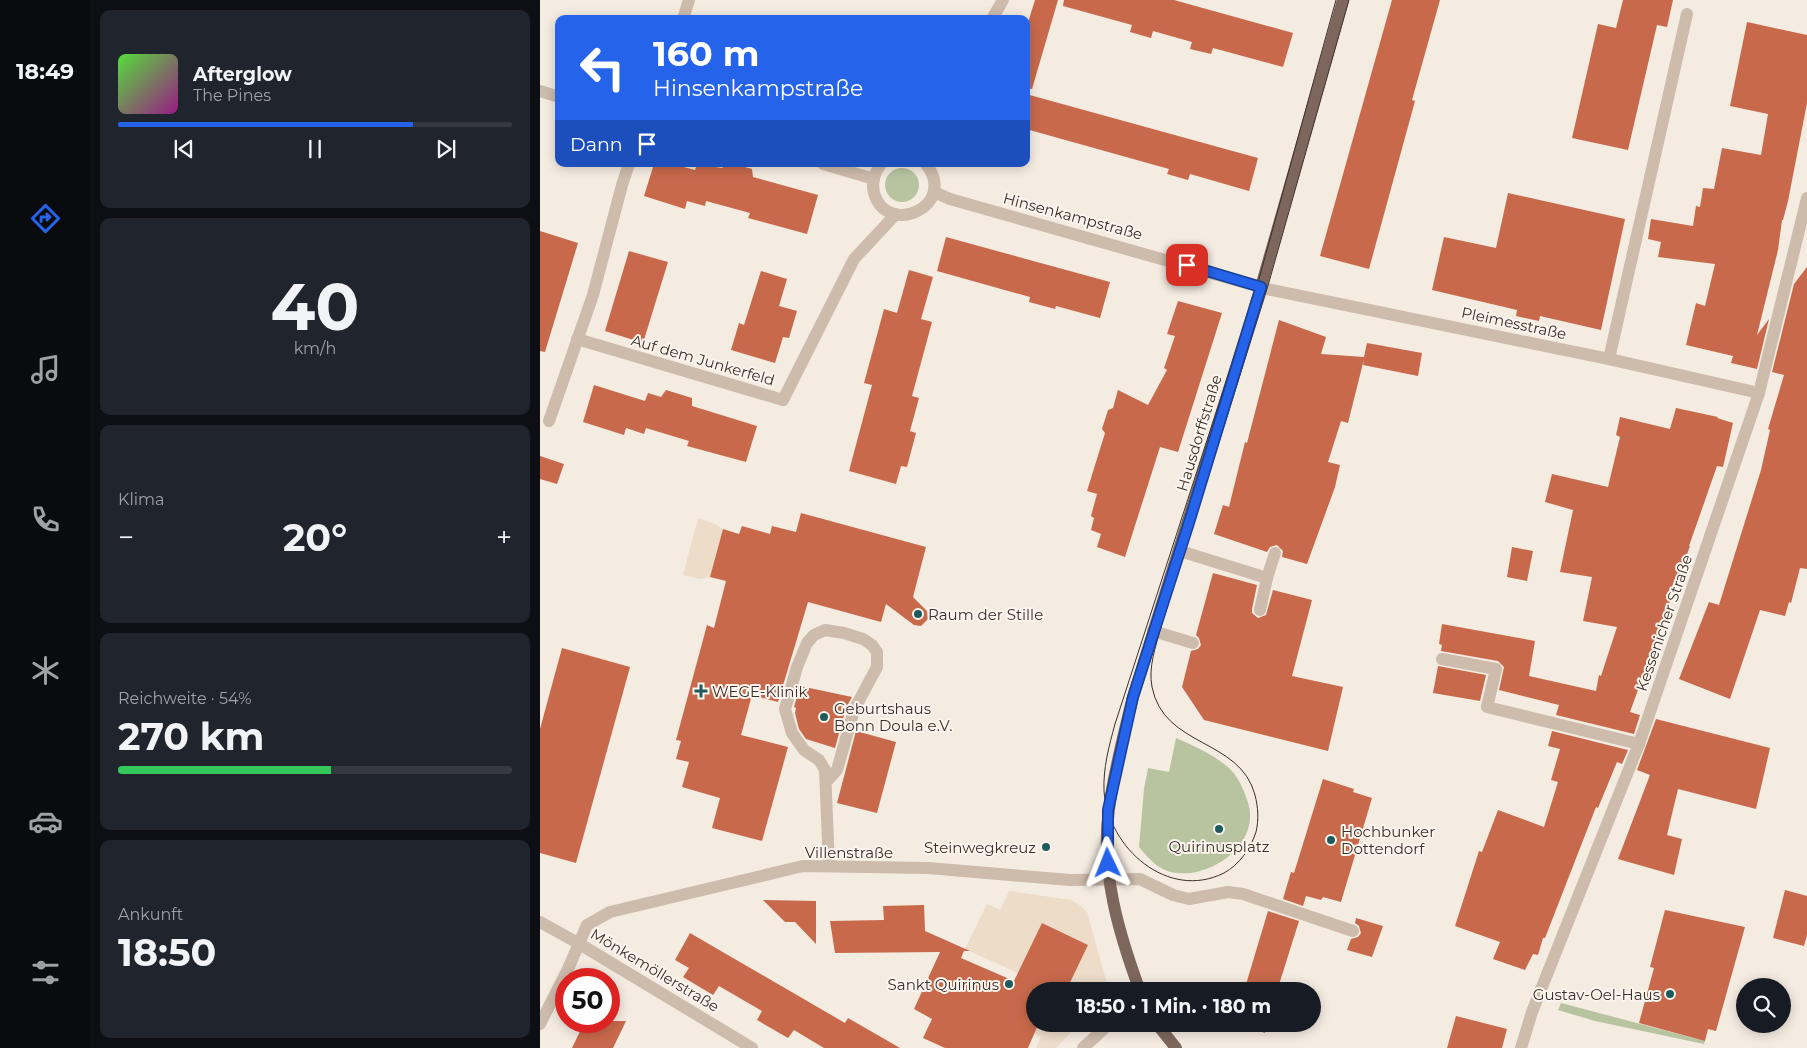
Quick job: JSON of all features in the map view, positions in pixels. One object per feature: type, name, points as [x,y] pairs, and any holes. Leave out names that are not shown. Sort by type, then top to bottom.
[{"type":"main road","name":"Hausdorffstraße","points":[[1137,982],[1122,936],[1109,879],[1107,847],[1108,810],[1126,726],[1261,287],[1343,0]]},
{"type":"main road","points":[[1163,1032],[1176,1048]]},
{"type":"street","points":[[684,15],[689,0]]},
{"type":"street","points":[[994,15],[1002,0]]},
{"type":"street","points":[[1609,359],[1687,14]]},
{"type":"street","points":[[540,92],[555,96]]},
{"type":"street","points":[[549,421],[593,295],[628,167]]},
{"type":"street","points":[[833,167],[874,179]]},
{"type":"street","points":[[878,167],[874,179],[875,194],[878,201],[889,211],[904,215],[919,211],[926,206],[934,192],[933,176],[928,167]]},
{"type":"street","name":"Hinsenkampstraße","points":[[934,192],[950,199],[1261,287]]},
{"type":"street","name":"Kessenicher Straße","points":[[1521,1048],[1532,1012],[1639,744],[1759,394],[1807,198]]},
{"type":"street","name":"Auf dem Junkerfeld","points":[[577,339],[783,400],[854,259],[896,214]]},
{"type":"street","name":"Pleimesstraße","points":[[1261,287],[1609,359],[1759,394]]},
{"type":"street","points":[[1180,551],[1267,578]]},
{"type":"street","points":[[1260,610],[1275,553]]},
{"type":"street","points":[[826,782],[837,770],[854,710],[878,660],[877,652],[863,639],[825,630],[814,635],[808,643],[797,667],[785,709],[792,733],[804,750],[819,760],[825,770],[828,866]]},
{"type":"street","points":[[1154,631],[1193,643]]},
{"type":"street","points":[[1442,659],[1496,669],[1487,708],[1639,744]]},
{"type":"street","name":"Villenstraße","points":[[540,1024],[568,969],[578,942],[587,925],[610,912],[803,866],[928,868],[1070,880],[1140,879],[1173,895],[1189,898],[1228,892],[1243,894],[1353,931]]},
{"type":"street","name":"Mönkemöllerstraße","points":[[540,922],[578,942],[752,1048]]},
{"type":"street","points":[[1083,1048],[1100,1032]]},
{"type":"green space","points":[[902,168],[909,169],[914,173],[918,178],[918,192],[914,197],[909,201],[902,202],[895,201],[890,197],[886,192],[885,185],[886,178],[890,173],[895,169]]},
{"type":"green space","points":[[1176,738],[1210,755],[1232,771],[1242,787],[1250,811],[1246,835],[1232,854],[1213,866],[1191,873],[1176,873],[1164,870],[1152,861],[1139,847],[1144,789],[1148,768],[1169,772]]},
{"type":"green space","points":[[1561,1003],[1705,1041],[1704,1044],[1595,1021],[1558,1010]]},
{"type":"shaded area","points":[[698,518],[723,529],[710,577],[701,579],[683,575]]},
{"type":"shaded area","points":[[1009,891],[1071,900],[1081,906],[1087,912],[1106,982],[1070,982],[1088,945],[1042,923],[1018,973],[965,949],[987,904],[1000,910]]},
{"type":"shaded area","points":[[1071,1032],[1056,1048],[1036,1048],[1041,1037],[1034,1033]]},
{"type":"building","points":[[1035,0],[1058,0],[1032,89],[1030,89],[1030,16]]},
{"type":"building","points":[[1064,0],[1174,0],[1293,33],[1283,67],[1213,48],[1211,54],[1190,49],[1192,42],[1153,31],[1151,38],[1130,32],[1132,25],[1063,6]]},
{"type":"building","points":[[1392,0],[1440,0],[1412,100],[1415,101],[1369,269],[1320,256]]},
{"type":"building","points":[[1623,0],[1673,0],[1667,27],[1657,25],[1628,150],[1572,138],[1598,24],[1616,28]]},
{"type":"building","points":[[1747,22],[1807,35],[1807,103],[1788,201],[1782,220],[1778,250],[1757,335],[1769,319],[1757,369],[1731,363],[1733,356],[1686,345],[1696,303],[1705,306],[1715,264],[1658,257],[1661,242],[1648,239],[1651,219],[1693,226],[1696,206],[1700,207],[1703,188],[1714,189],[1722,148],[1761,155],[1768,114],[1730,106]]},
{"type":"building","points":[[1030,95],[1258,158],[1249,191],[1190,174],[1188,180],[1167,174],[1169,169],[1030,130]]},
{"type":"building","points":[[653,167],[684,167],[695,170],[696,167],[745,167],[752,169],[753,177],[818,195],[807,234],[748,218],[750,213],[706,201],[705,206],[687,201],[685,209],[644,196]]},
{"type":"building","points":[[1508,193],[1625,219],[1601,330],[1540,316],[1539,321],[1516,316],[1517,310],[1432,290],[1444,237],[1496,248]]},
{"type":"building","points":[[540,231],[578,243],[545,352],[540,351]]},
{"type":"building","points":[[946,237],[1110,282],[1100,318],[1056,306],[1055,309],[1029,302],[1030,297],[937,271]]},
{"type":"building","points":[[629,251],[668,262],[643,343],[605,331]]},
{"type":"building","points":[[1807,267],[1807,569],[1800,568],[1791,603],[1789,602],[1785,616],[1760,610],[1730,699],[1679,679],[1709,602],[1719,605],[1761,470],[1770,430],[1768,429],[1784,375],[1772,372],[1794,284]]},
{"type":"building","points":[[909,270],[933,277],[921,319],[932,322],[912,396],[919,398],[910,431],[916,433],[907,467],[901,466],[896,484],[849,471],[872,385],[864,383],[884,309],[897,313]]},
{"type":"building","points":[[761,271],[787,279],[779,306],[797,311],[789,338],[783,337],[775,363],[731,350],[739,323],[744,325]]},
{"type":"building","points":[[1178,301],[1222,313],[1178,452],[1160,447],[1125,557],[1097,547],[1101,534],[1091,530],[1094,518],[1091,516],[1097,494],[1087,491],[1105,433],[1102,429],[1108,410],[1113,408],[1118,390],[1148,405],[1167,370],[1164,368],[1175,336],[1167,334]]},
{"type":"building","points":[[1279,320],[1326,337],[1321,354],[1364,357],[1367,343],[1422,353],[1418,376],[1363,365],[1364,359],[1348,423],[1341,421],[1328,462],[1340,465],[1335,487],[1307,564],[1282,557],[1283,551],[1277,545],[1270,547],[1267,552],[1214,534],[1223,505],[1229,507]]},
{"type":"building","points":[[594,385],[645,401],[648,393],[661,397],[666,390],[692,398],[692,406],[757,426],[746,462],[687,446],[689,441],[646,428],[644,434],[626,428],[624,435],[583,422]]},
{"type":"building","points":[[1676,408],[1718,417],[1733,423],[1723,467],[1717,466],[1630,712],[1640,715],[1634,734],[1556,715],[1559,705],[1499,690],[1504,667],[1498,661],[1441,651],[1442,645],[1439,644],[1442,624],[1535,641],[1529,676],[1596,691],[1599,675],[1601,676],[1617,627],[1583,621],[1592,577],[1560,572],[1573,510],[1545,502],[1552,474],[1608,487],[1620,437],[1616,435],[1620,417],[1670,429]]},
{"type":"building","points":[[540,456],[564,464],[557,484],[540,479]]},
{"type":"building","points":[[801,513],[926,547],[913,597],[927,611],[928,619],[921,626],[914,625],[886,604],[881,622],[808,602],[778,702],[752,695],[741,735],[788,747],[762,841],[712,828],[720,798],[682,787],[689,762],[676,759],[681,741],[676,740],[707,625],[714,628],[726,581],[710,577],[723,529],[739,534],[742,526],[770,534],[772,526],[796,532]]},
{"type":"building","points":[[1512,547],[1533,551],[1527,581],[1507,577]]},
{"type":"building","points":[[1213,573],[1257,585],[1252,613],[1258,618],[1266,615],[1273,590],[1312,600],[1292,676],[1343,687],[1328,751],[1204,720],[1182,687],[1191,651],[1198,649],[1201,645],[1196,635]]},
{"type":"building","points":[[562,648],[630,667],[576,863],[540,853],[540,729]]},
{"type":"building","points":[[1438,666],[1486,675],[1480,701],[1433,693]]},
{"type":"building","name":"Geburtshaus Bonn Doula e.V.","points":[[800,686],[852,697],[846,708],[835,748],[806,739],[799,729],[795,713],[796,708],[794,707]]},
{"type":"building","points":[[1656,719],[1770,748],[1756,809],[1678,789],[1667,835],[1682,839],[1674,875],[1618,859],[1650,775],[1637,770]]},
{"type":"building","points":[[856,731],[896,742],[877,813],[837,803]]},
{"type":"building","points":[[1552,731],[1628,750],[1622,764],[1617,762],[1598,808],[1596,807],[1545,938],[1543,938],[1538,955],[1533,954],[1525,970],[1493,959],[1500,942],[1455,926],[1479,851],[1482,852],[1498,810],[1544,827],[1558,782],[1551,780],[1560,749],[1548,746]]},
{"type":"building","name":"Hochbunker Dottendorf","points":[[1323,779],[1354,789],[1353,792],[1372,798],[1341,902],[1323,897],[1321,900],[1306,896],[1303,906],[1283,899],[1291,872],[1294,873]]},
{"type":"building","points":[[1785,890],[1807,896],[1807,935],[1804,946],[1773,938]]},
{"type":"building","points":[[763,900],[816,901],[816,944],[795,922],[785,922]]},
{"type":"building","points":[[924,905],[925,931],[970,951],[964,951],[961,958],[1014,981],[1042,923],[1088,945],[1070,982],[1026,982],[1026,1032],[1035,1032],[1028,1048],[945,1048],[923,1038],[932,1019],[914,1009],[940,952],[835,953],[830,921],[884,920],[883,906]]},
{"type":"building","name":"Gustav-Oel-Haus","points":[[1665,910],[1745,927],[1716,1031],[1708,1029],[1705,1041],[1639,1023],[1654,968],[1650,967]]},
{"type":"building","points":[[1268,911],[1299,921],[1280,982],[1247,982]]},
{"type":"building","points":[[1356,918],[1383,926],[1372,957],[1347,950],[1351,939],[1358,937],[1361,933],[1359,926],[1355,923]]},
{"type":"building","points":[[690,933],[845,1023],[848,1018],[900,1048],[824,1048],[794,1030],[788,1038],[757,1020],[762,1011],[719,986],[713,995],[683,977],[689,968],[675,960]]},
{"type":"building","points":[[1456,1016],[1507,1029],[1502,1048],[1447,1048]]},
{"type":"building","points":[[620,1021],[626,1021],[613,1048],[572,1048],[579,1033],[620,1033]]},
{"type":"tram line","points":[[1336,0],[1257,286],[1115,724],[1104,774],[1104,791],[1108,812],[1117,832],[1129,849],[1144,864],[1162,874],[1182,880],[1203,880],[1224,873],[1239,861],[1248,850],[1256,832],[1257,804],[1247,776],[1234,763],[1171,722],[1159,707],[1151,679],[1153,657],[1267,289],[1349,0]]},
{"type":"place","name":"Raum der Stille","points":[[918,614]]},
{"type":"place","name":"WEGE-Klinik","points":[[701,691]]},
{"type":"place","name":"Geburtshaus Bonn Doula e.V.","points":[[824,717]]},
{"type":"place","name":"Quirinusplatz","points":[[1219,829]]},
{"type":"place","name":"Hochbunker Dottendorf","points":[[1331,840]]},
{"type":"place","name":"Steinwegkreuz","points":[[1046,847]]},
{"type":"place","name":"Sankt Quirinus","points":[[1009,984]]},
{"type":"place","name":"Gustav-Oel-Haus","points":[[1670,994]]},
{"type":"route","points":[[1108,863],[1108,810],[1133,697],[1188,526],[1261,287],[1187,265]]}]
